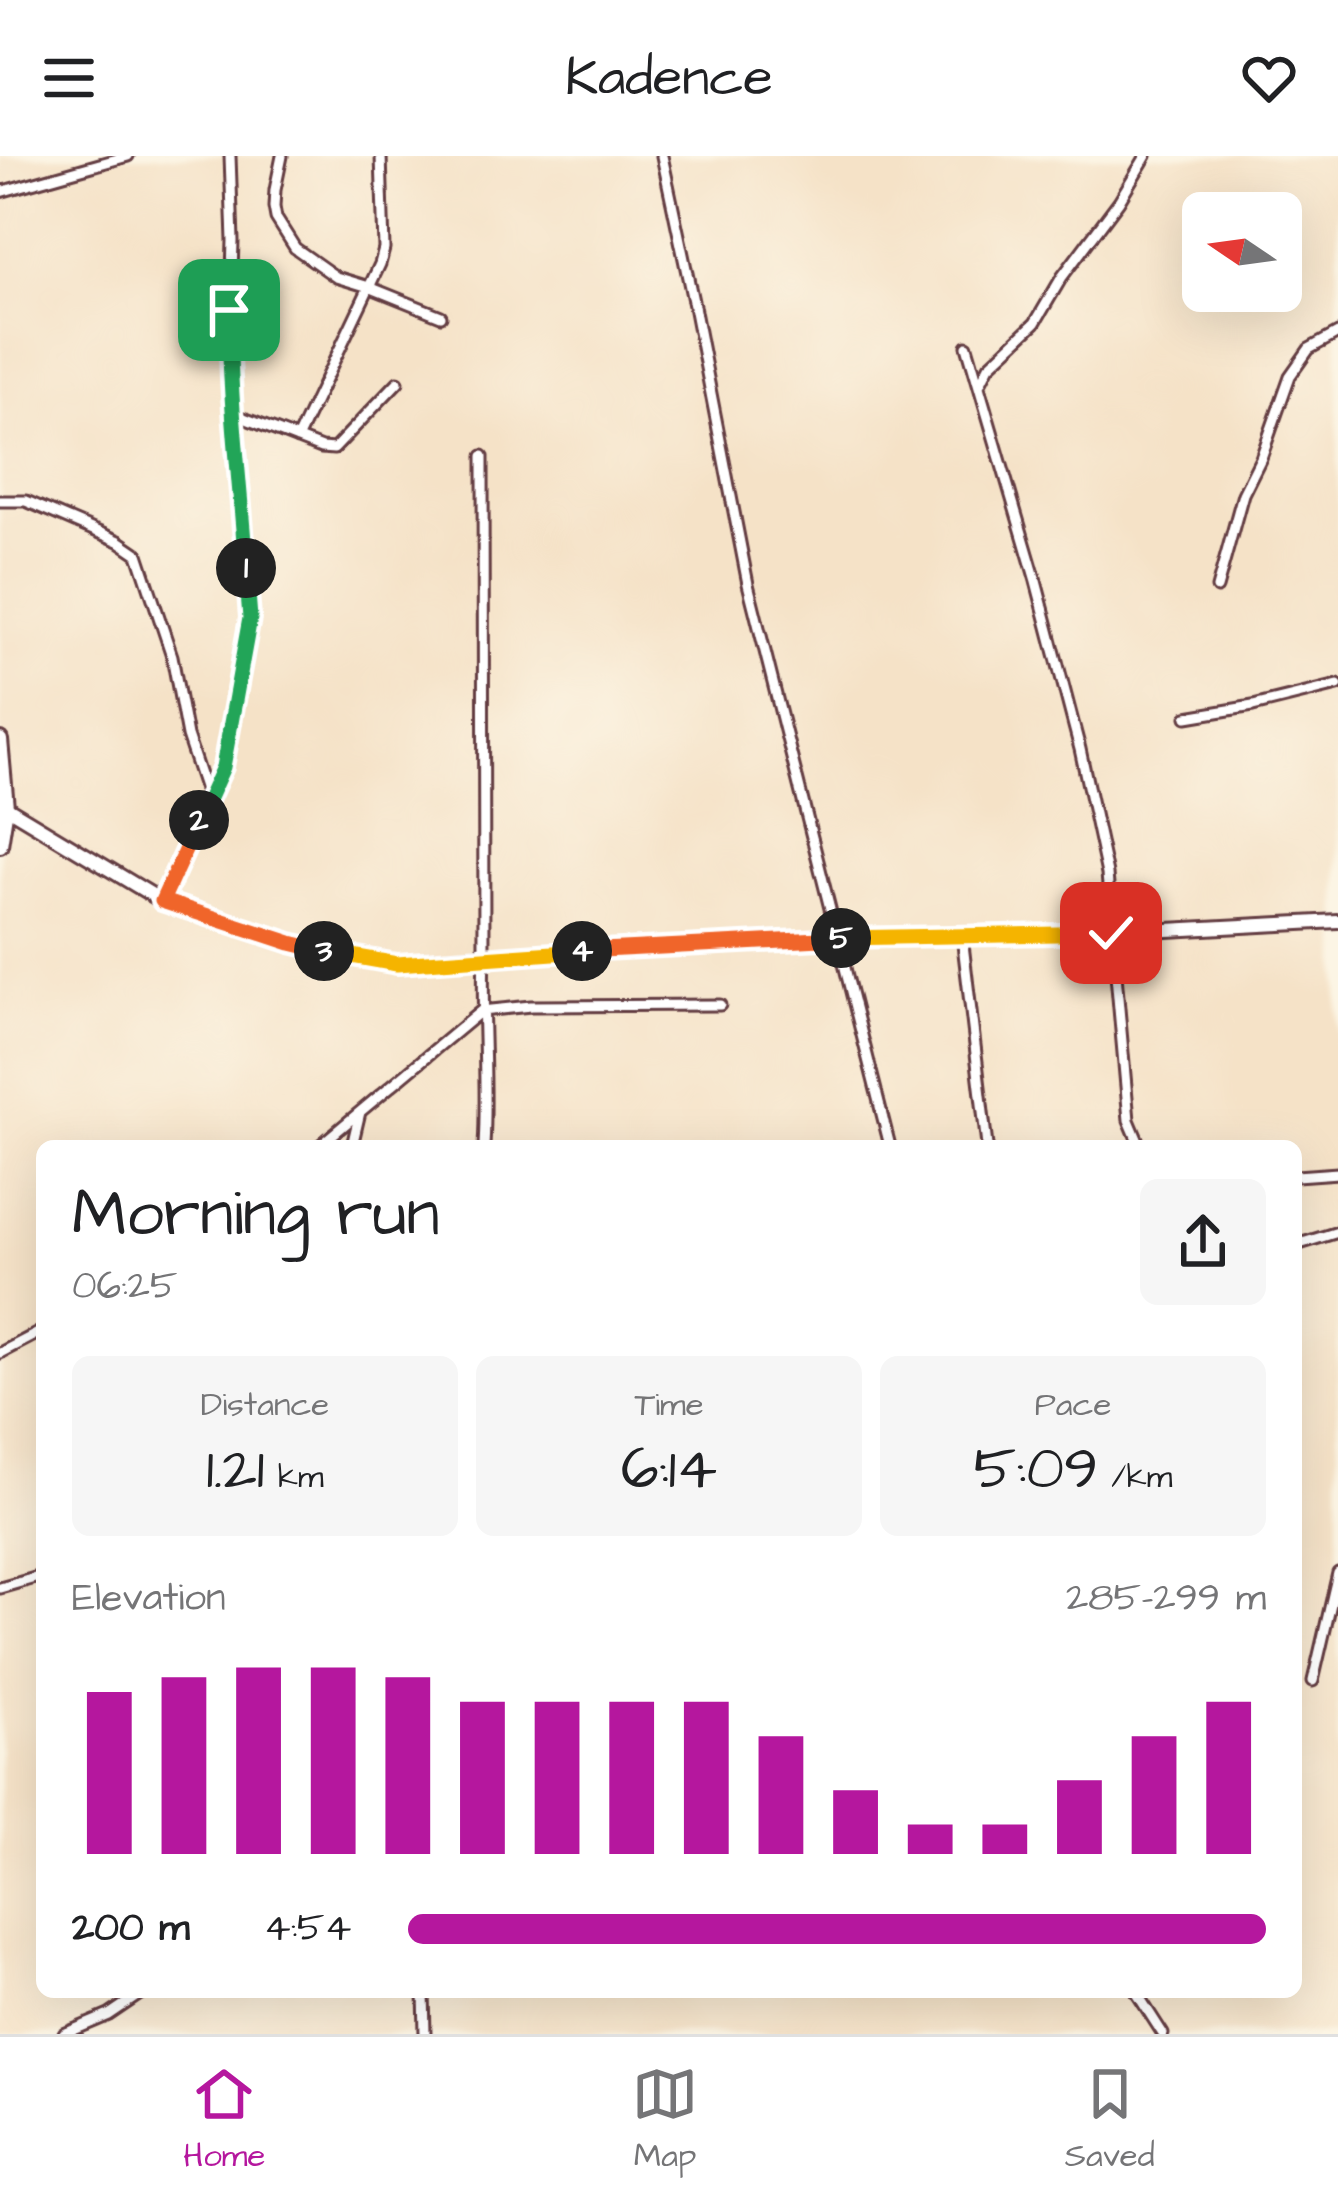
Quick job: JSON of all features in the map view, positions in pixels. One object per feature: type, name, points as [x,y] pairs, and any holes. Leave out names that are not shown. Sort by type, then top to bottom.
[{"type":"main road","points":[[0,740],[0,844]]},
{"type":"street","points":[[78,170],[80,156]]},
{"type":"street","points":[[0,192],[128,156]]},
{"type":"street","points":[[162,901],[223,767],[250,618],[231,413],[230,156]]},
{"type":"street","points":[[283,156],[274,207],[295,248],[336,277],[441,316]]},
{"type":"street","points":[[297,439],[384,249],[381,156]]},
{"type":"street","points":[[662,156],[748,584],[889,1140]]},
{"type":"street","points":[[979,386],[989,366],[1036,323],[1146,156]]},
{"type":"street","points":[[1217,588],[1244,494],[1290,376],[1309,349],[1338,333]]},
{"type":"street","points":[[967,346],[1036,581],[1107,874],[1129,1120],[1137,1140]]},
{"type":"street","points":[[231,413],[334,449],[398,382]]},
{"type":"street","points":[[483,456],[484,1140]]},
{"type":"street","points":[[0,501],[26,501],[138,554],[172,656],[187,736],[208,799]]},
{"type":"street","points":[[1187,717],[1338,685]]},
{"type":"street","points":[[3,805],[162,901],[291,943],[397,964],[840,938],[1111,933],[1338,921]]},
{"type":"street","points":[[962,936],[986,1140]]},
{"type":"street","points":[[326,1140],[481,1011],[531,1006],[720,1005]]},
{"type":"street","points":[[353,1140],[360,1112]]},
{"type":"street","points":[[1302,1176],[1338,1173]]},
{"type":"street","points":[[1302,1243],[1338,1232]]},
{"type":"street","points":[[0,1353],[36,1334]]},
{"type":"street","points":[[1313,1681],[1338,1573]]},
{"type":"street","points":[[0,1588],[36,1578]]},
{"type":"street","points":[[64,2034],[109,2015],[133,1998]]},
{"type":"street","points":[[424,1998],[425,2034]]},
{"type":"street","points":[[1140,1998],[1163,2034]]},
{"type":"route","points":[[229,310],[231,413],[250,618],[223,767],[162,901],[291,943],[397,964],[803,939],[1111,933]]}]
